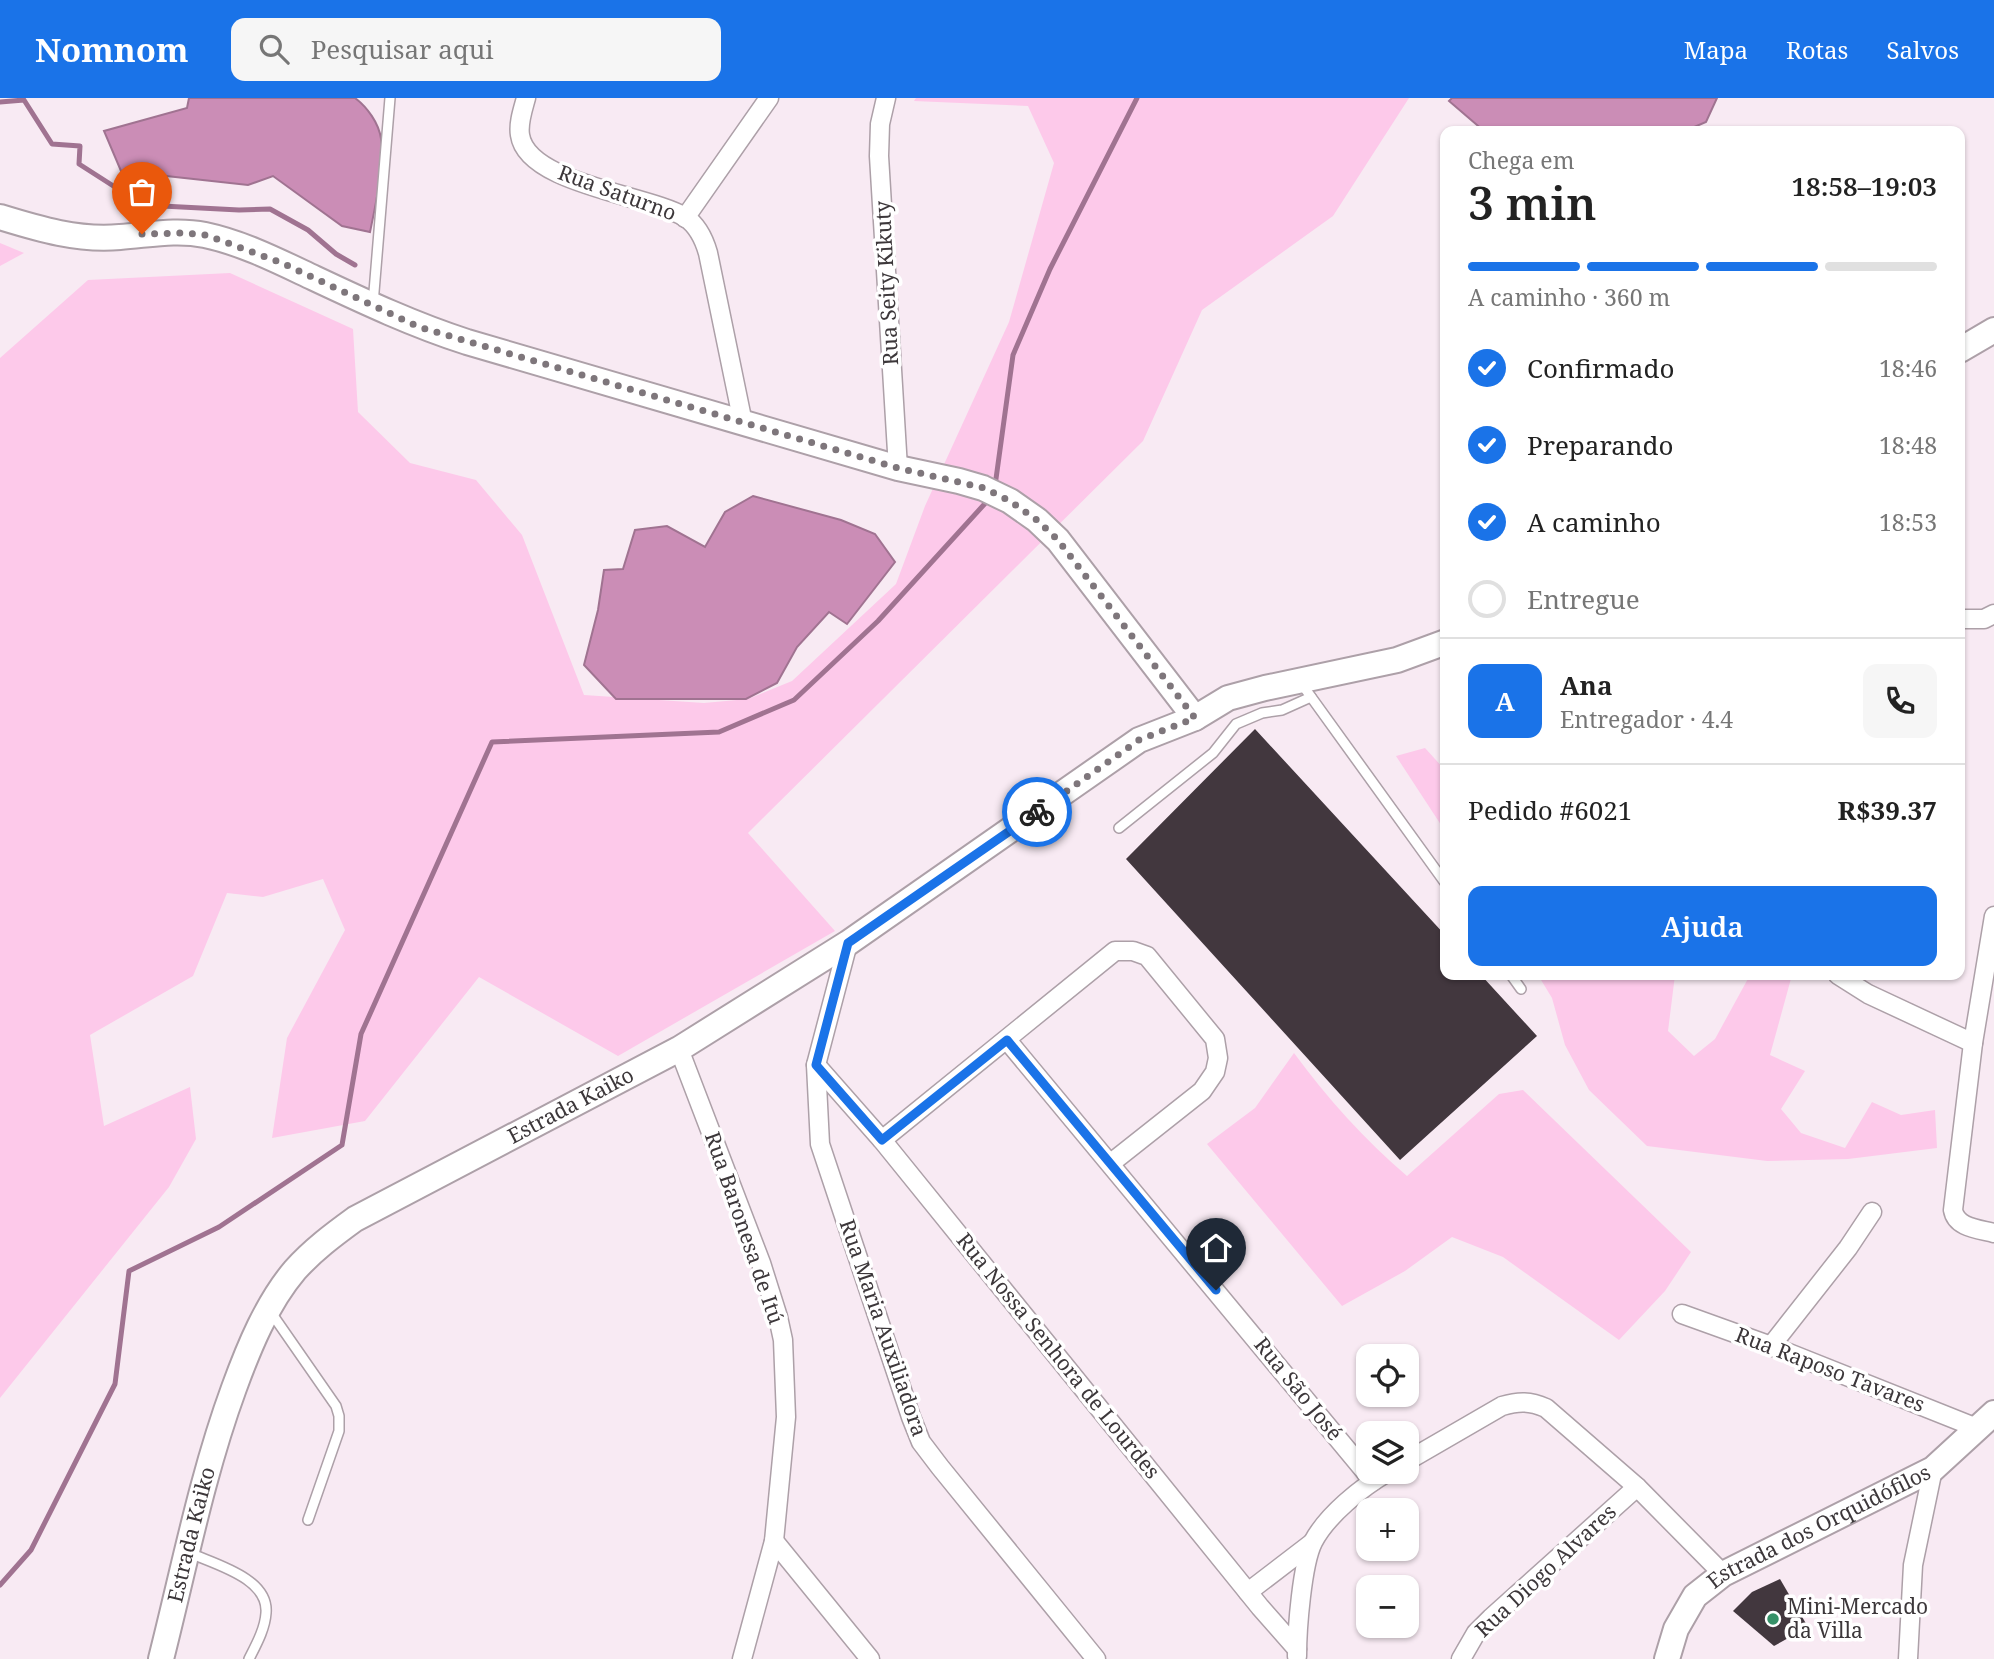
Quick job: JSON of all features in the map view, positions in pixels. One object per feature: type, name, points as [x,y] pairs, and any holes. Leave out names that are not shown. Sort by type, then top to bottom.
[{"type":"street","name":"Rua Saturno","points":[[526,98],[521,114],[520,135],[526,150],[543,166],[588,185],[685,218]]},
{"type":"street","points":[[743,424],[705,240],[685,218],[769,98]]},
{"type":"street","name":"Rua Seity Kikuty","points":[[886,98],[880,124],[879,156],[898,468]]},
{"type":"street","points":[[0,217],[41,230],[84,237],[159,233],[206,235],[282,263],[419,327],[743,424],[898,468],[984,488],[1037,520],[1058,540],[1195,718]]},
{"type":"street","points":[[1965,347],[1994,330]]},
{"type":"street","points":[[1965,619],[1984,619],[1994,614]]},
{"type":"street","name":"Estrada Kaiko","points":[[161,1659],[216,1437],[247,1353],[269,1310],[293,1273],[319,1245],[355,1219],[679,1049],[848,943],[1139,740],[1195,718],[1228,698],[1265,688],[1305,690],[1440,644]]},
{"type":"street","points":[[1994,917],[1973,1043],[1953,1210],[1958,1222],[1994,1233]]},
{"type":"street","name":"Rua Maria Auxiliadora","points":[[848,943],[816,1065],[821,1144],[878,1322],[921,1442],[1096,1659]]},
{"type":"street","points":[[882,1140],[1115,951],[1133,951],[1147,956],[1215,1039],[1218,1058],[1215,1072],[1202,1091],[1111,1163]]},
{"type":"street","points":[[1846,980],[1868,994],[1973,1043]]},
{"type":"street","name":"Rua São José","points":[[1007,1040],[1356,1448]]},
{"type":"street","name":"Rua Baronesa de Itú","points":[[679,1049],[761,1263],[783,1340],[786,1417],[774,1541],[742,1659]]},
{"type":"street","name":"Rua Nossa Senhora de Lourdes","points":[[816,1065],[882,1140],[1297,1654]]},
{"type":"street","points":[[1771,1346],[1848,1248],[1872,1212]]},
{"type":"street","name":"Rua Raposo Tavares","points":[[1682,1314],[1986,1420]]},
{"type":"street","points":[[1419,1454],[1503,1406],[1518,1401],[1531,1402],[1546,1408],[1637,1487],[1723,1574]]},
{"type":"street","name":"Estrada dos Orquidófilos","points":[[1667,1659],[1676,1629],[1695,1596],[1723,1574],[1933,1469],[1986,1420]]},
{"type":"street","points":[[1908,1659],[1913,1565],[1933,1469]]},
{"type":"street","points":[[1248,1592],[1312,1543],[1328,1521],[1371,1484]]},
{"type":"street","name":"Rua Diogo Alvares","points":[[1461,1659],[1476,1633],[1491,1618],[1637,1487]]},
{"type":"street","points":[[774,1541],[870,1659]]},
{"type":"street","points":[[1297,1654],[1306,1569],[1312,1543]]},
{"type":"lane","points":[[373,306],[390,98]]},
{"type":"lane","points":[[1119,828],[1213,753],[1236,724],[1262,713],[1282,710],[1305,690],[1440,876]]},
{"type":"lane","points":[[1515,980],[1521,989]]},
{"type":"lane","points":[[269,1310],[336,1406],[339,1416],[339,1431],[308,1520]]},
{"type":"lane","points":[[188,1552],[249,1580],[261,1593],[267,1611],[260,1638],[249,1659]]},
{"type":"shaded area","points":[[189,98],[355,98],[372,116],[381,139],[381,173],[370,232],[342,226],[273,176],[248,185],[121,171],[104,131],[187,108]]},
{"type":"shaded area","points":[[916,98],[1409,98],[1333,216],[1202,310],[1143,441],[748,833],[835,931],[618,1056],[479,977],[365,1121],[272,1138],[287,1038],[345,930],[323,879],[263,897],[227,893],[193,976],[90,1035],[104,1126],[190,1087],[196,1139],[169,1187],[0,1398],[0,358],[88,280],[230,273],[353,329],[358,412],[410,463],[476,480],[522,535],[584,695],[704,703],[748,699],[792,681],[896,584],[925,506],[1009,322],[1054,163],[1028,106],[914,101]]},
{"type":"shaded area","points":[[1452,98],[1717,98],[1706,122],[1697,126],[1478,126],[1449,101]]},
{"type":"shaded area","points":[[0,243],[24,253],[0,266]]},
{"type":"shaded area","points":[[753,496],[841,520],[875,534],[895,562],[847,624],[829,612],[797,647],[777,683],[746,699],[616,699],[584,665],[598,610],[604,570],[623,569],[635,530],[667,526],[705,547],[725,512]]},
{"type":"shaded area","points":[[1425,748],[1440,764],[1440,823],[1396,756]]},
{"type":"shaded area","points":[[1541,980],[1674,980],[1668,1031],[1694,1056],[1715,1039],[1747,980],[1791,980],[1770,1055],[1805,1071],[1781,1109],[1801,1133],[1845,1148],[1872,1102],[1901,1115],[1935,1110],[1937,1148],[1848,1159],[1767,1161],[1647,1146],[1589,1090],[1565,1045],[1552,998]]},
{"type":"shaded area","points":[[1294,1053],[1347,1118],[1407,1176],[1499,1094],[1523,1090],[1691,1252],[1665,1291],[1619,1340],[1503,1257],[1452,1237],[1405,1271],[1342,1306],[1207,1144],[1255,1108]]},
{"type":"building","points":[[1255,729],[1440,929],[1440,980],[1486,980],[1537,1036],[1400,1160],[1126,859]]},
{"type":"building","name":"Mini-Mercado da Villa","points":[[1780,1579],[1808,1627],[1774,1646],[1733,1611],[1752,1592]]},
{"type":"waterway","points":[[995,486],[1013,355],[1050,269],[1137,98]]},
{"type":"waterway","points":[[0,102],[24,100],[52,144],[80,146],[79,164],[143,205],[270,209],[308,230],[336,254],[355,265]]},
{"type":"waterway","points":[[0,1585],[31,1550],[115,1384],[129,1271],[219,1227],[342,1145],[361,1034],[492,742],[719,732],[794,700],[878,621],[990,498]]},
{"type":"way so far","points":[[142,234],[206,235],[282,263],[419,327],[743,424],[898,468],[984,488],[1025,510],[1058,540],[1195,718],[1139,740],[1037,812]]},
{"type":"place","name":"Mini-Mercado da Villa","points":[[1773,1619]]},
{"type":"route","points":[[1037,812],[848,943],[816,1065],[882,1140],[1007,1040],[1216,1290]]}]
